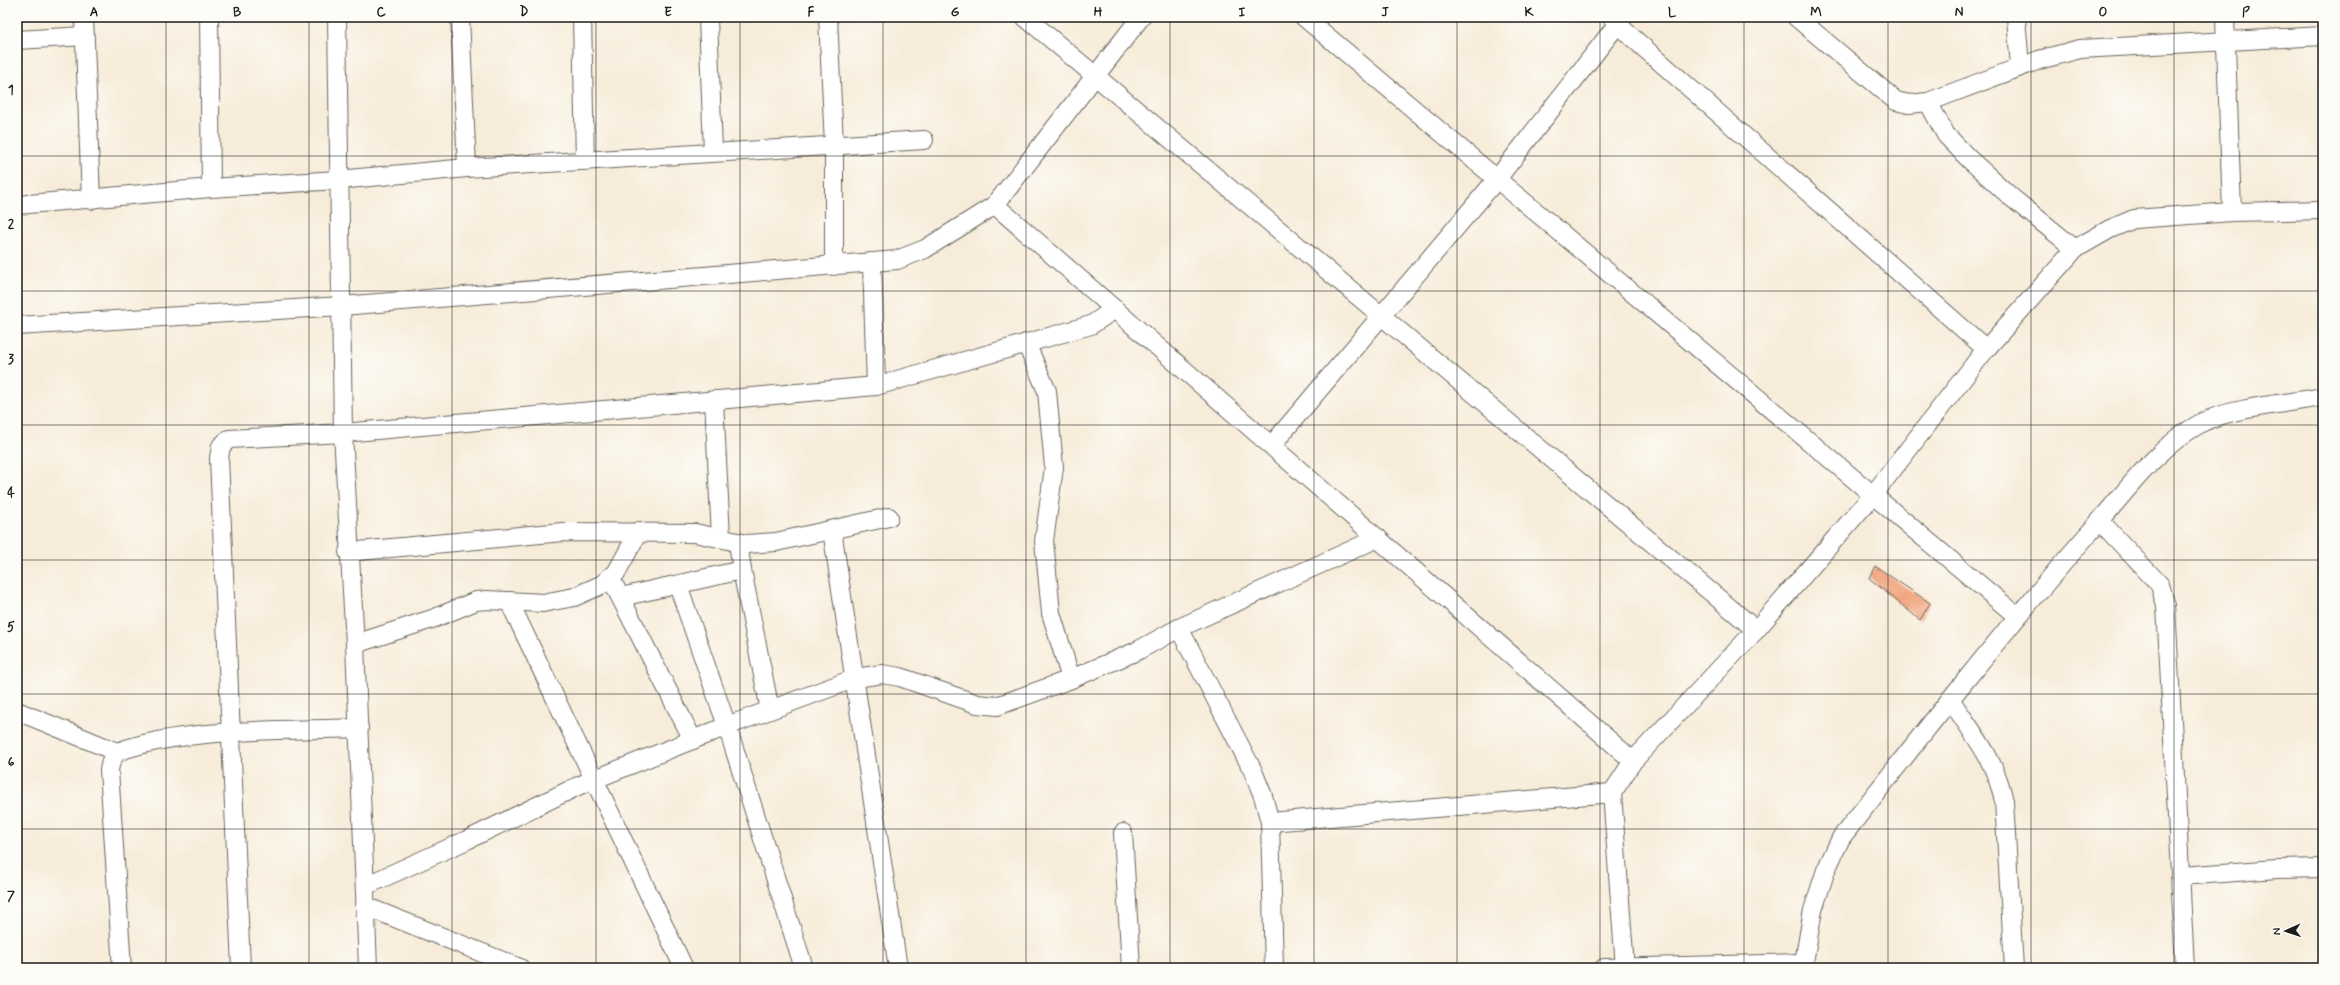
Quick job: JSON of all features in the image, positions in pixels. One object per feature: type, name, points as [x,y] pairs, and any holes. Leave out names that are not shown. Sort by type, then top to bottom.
[{"type":"street","points":[[84,17],[91,200]]},
{"type":"street","points":[[209,17],[211,188]]},
{"type":"street","points":[[337,17],[338,180],[342,306],[343,433],[348,552],[355,644],[359,728],[368,968]]},
{"type":"street","points":[[460,17],[467,168]]},
{"type":"street","points":[[582,17],[585,161]]},
{"type":"street","points":[[708,17],[713,152]]},
{"type":"street","points":[[828,17],[834,146],[834,266]]},
{"type":"street","points":[[1025,17],[1094,77],[1756,630]]},
{"type":"street","points":[[17,326],[342,306],[897,260],[925,249],[995,204],[1141,17]]},
{"type":"street","points":[[1304,17],[2017,616]]},
{"type":"street","points":[[1796,17],[1896,101],[1909,104],[1928,102],[2020,68],[2080,49],[2323,36]]},
{"type":"street","points":[[2016,17],[2020,68]]},
{"type":"street","points":[[2225,17],[2232,212]]},
{"type":"street","points":[[1272,445],[1497,179],[1618,19],[1986,349]]},
{"type":"street","points":[[17,40],[85,36]]},
{"type":"street","points":[[1928,102],[1946,135],[1968,159],[2011,197],[2075,249]]},
{"type":"street","points":[[17,205],[91,200],[211,188],[338,180],[467,168],[924,140]]},
{"type":"street","points":[[995,204],[1633,761]]},
{"type":"street","points":[[1625,967],[1612,793],[1633,761],[1756,630],[1873,495],[1986,349],[2075,249],[2110,229],[2134,219],[2232,212],[2323,210]]},
{"type":"street","points":[[872,263],[876,386]]},
{"type":"street","points":[[241,968],[220,458],[221,446],[229,439],[343,433],[876,386],[1091,325],[1115,309]]},
{"type":"street","points":[[1026,343],[1047,391],[1054,466],[1044,541],[1051,613],[1071,679]]},
{"type":"street","points":[[1604,968],[1802,966],[1819,890],[1841,838],[2017,616],[2100,521],[2140,472],[2182,434],[2202,423],[2222,415],[2323,396]]},
{"type":"street","points":[[714,400],[721,538]]},
{"type":"street","points":[[348,552],[563,532],[639,531],[695,533],[747,544],[776,542],[889,516]]},
{"type":"street","points":[[2100,521],[2160,585],[2166,606],[2185,968]]},
{"type":"street","points":[[832,530],[856,678],[898,968]]},
{"type":"street","points":[[355,644],[435,618],[476,601],[543,603],[574,598],[601,585],[616,573],[639,531]]},
{"type":"street","points":[[365,886],[594,780],[727,726],[856,678],[882,674],[900,677],[977,704],[997,706],[1071,679],[1137,651],[1179,628],[1378,538]]},
{"type":"street","points":[[738,542],[742,570],[770,710]]},
{"type":"street","points":[[621,597],[742,570]]},
{"type":"street","points":[[610,577],[693,740]]},
{"type":"street","points":[[678,585],[727,726],[804,968]]},
{"type":"street","points":[[509,601],[684,968]]},
{"type":"street","points":[[1179,628],[1253,771],[1263,796],[1270,822],[1274,968]]},
{"type":"street","points":[[1950,699],[1991,760],[1999,778],[2004,802],[2014,968]]},
{"type":"street","points":[[17,711],[117,752],[169,739],[231,733],[359,728]]},
{"type":"street","points":[[117,752],[111,761],[109,770],[122,968]]},
{"type":"street","points":[[1270,822],[1612,793]]},
{"type":"street","points":[[1123,834],[1131,968]]},
{"type":"street","points":[[2181,876],[2277,869],[2323,868]]},
{"type":"street","points":[[365,906],[520,968]]},
{"type":"building","points":[[1875,566],[1930,603],[1920,620],[1869,578]]}]
